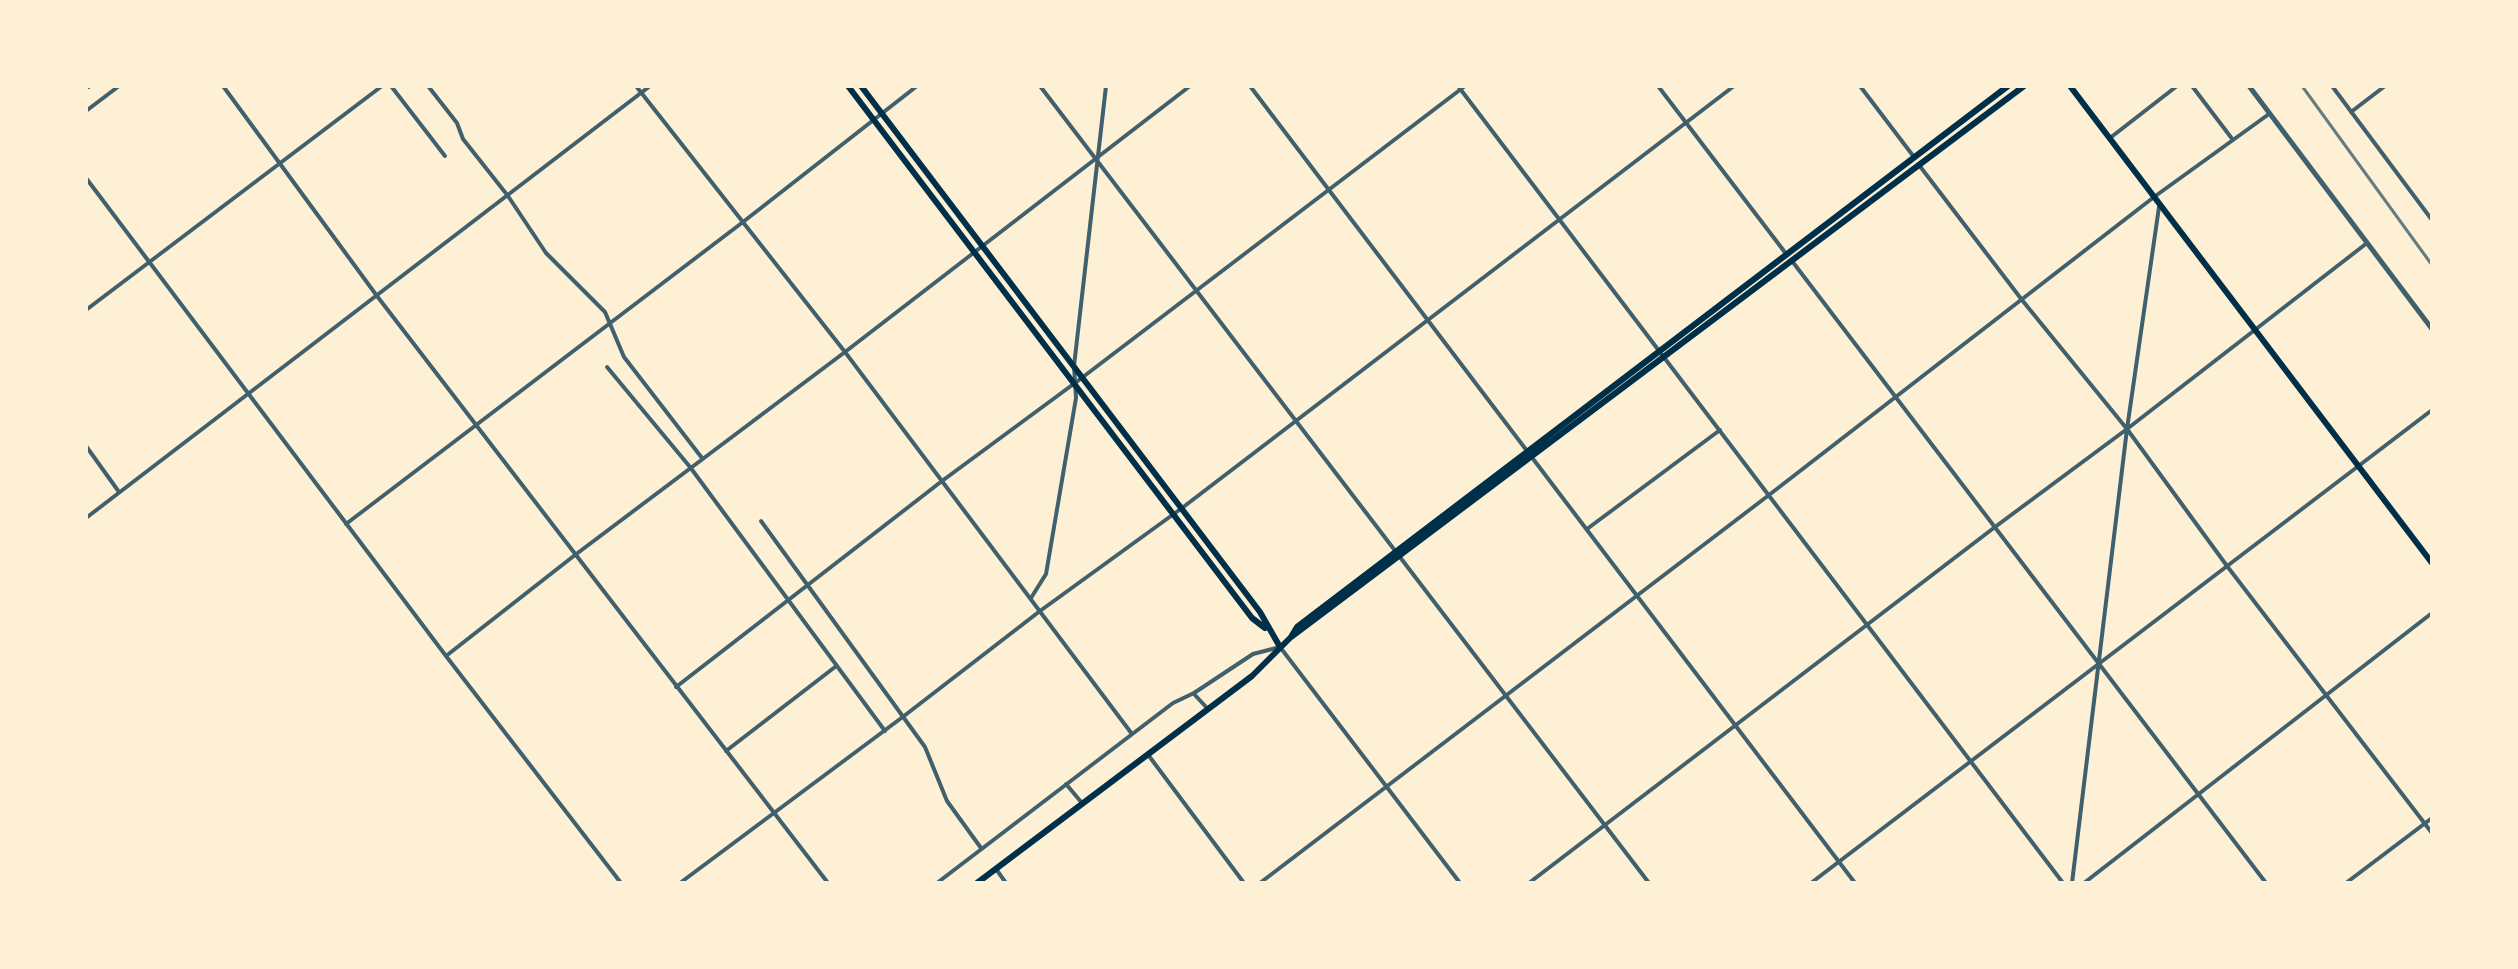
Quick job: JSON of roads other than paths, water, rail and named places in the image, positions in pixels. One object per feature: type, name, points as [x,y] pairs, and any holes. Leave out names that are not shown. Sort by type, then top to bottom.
[{"type":"main road","points":[[848,86],[974,252],[1182,508],[1260,612],[1280,647]]},
{"type":"main road","points":[[861,86],[1074,366],[1079,380],[1252,618],[1270,632]]},
{"type":"main road","points":[[1662,354],[1786,254],[2008,86]]},
{"type":"main road","points":[[977,883],[1209,710],[1259,670],[1291,637],[1398,554],[2024,86]]},
{"type":"main road","points":[[2070,86],[2432,563]]},
{"type":"street","points":[[86,111],[119,86]]},
{"type":"street","points":[[223,86],[377,296],[828,883]]},
{"type":"street","points":[[86,310],[382,86]]},
{"type":"street","points":[[391,86],[445,156]]},
{"type":"street","points":[[428,86],[546,253],[605,312],[624,357],[702,458]]},
{"type":"street","points":[[636,86],[845,352],[1132,734]]},
{"type":"street","points":[[86,518],[650,86]]},
{"type":"street","points":[[346,524],[917,86]]},
{"type":"street","points":[[1040,86],[1649,883]]},
{"type":"street","points":[[1074,366],[1106,86]]},
{"type":"street","points":[[446,656],[1190,86]]},
{"type":"street","points":[[1250,86],[1855,883]]},
{"type":"street","points":[[1658,86],[2266,883]]},
{"type":"street","points":[[680,883],[1040,611],[1182,508],[1734,86]]},
{"type":"street","points":[[1860,86],[2022,300],[2127,429],[2227,566],[2432,833]]},
{"type":"street","points":[[2110,138],[2177,86]]},
{"type":"street","points":[[2192,86],[2233,140]]},
{"type":"street","points":[[2249,86],[2432,329]]},
{"type":"street","points":[[2332,86],[2432,220]]},
{"type":"street","points":[[2351,112],[2385,86]]},
{"type":"street","points":[[676,687],[1461,87],[2063,883]]},
{"type":"street","points":[[1260,883],[1388,788],[2154,197],[2269,114]]},
{"type":"street","points":[[86,178],[621,883]]},
{"type":"street","points":[[2072,883],[2127,429],[2160,204]]},
{"type":"street","points":[[1529,883],[2367,243]]},
{"type":"street","points":[[607,367],[690,467],[885,731]]},
{"type":"street","points":[[1031,599],[1046,574],[1079,380]]},
{"type":"street","points":[[1811,883],[2432,410]]},
{"type":"street","points":[[1587,529],[1720,430]]},
{"type":"street","points":[[86,446],[119,492]]},
{"type":"street","points":[[761,521],[925,747],[947,801],[981,848]]},
{"type":"street","points":[[2084,883],[2432,613]]},
{"type":"street","points":[[937,883],[1173,703],[1194,693],[1253,654],[1280,647],[1460,883]]},
{"type":"street","points":[[726,751],[836,667]]},
{"type":"street","points":[[1194,693],[1209,710]]},
{"type":"street","points":[[1149,756],[1244,883]]},
{"type":"street","points":[[1066,784],[1083,805]]},
{"type":"street","points":[[2346,883],[2432,818]]},
{"type":"street","points":[[996,869],[1006,883]]},
{"type":"railway","points":[[2302,86],[2432,265]]}]
